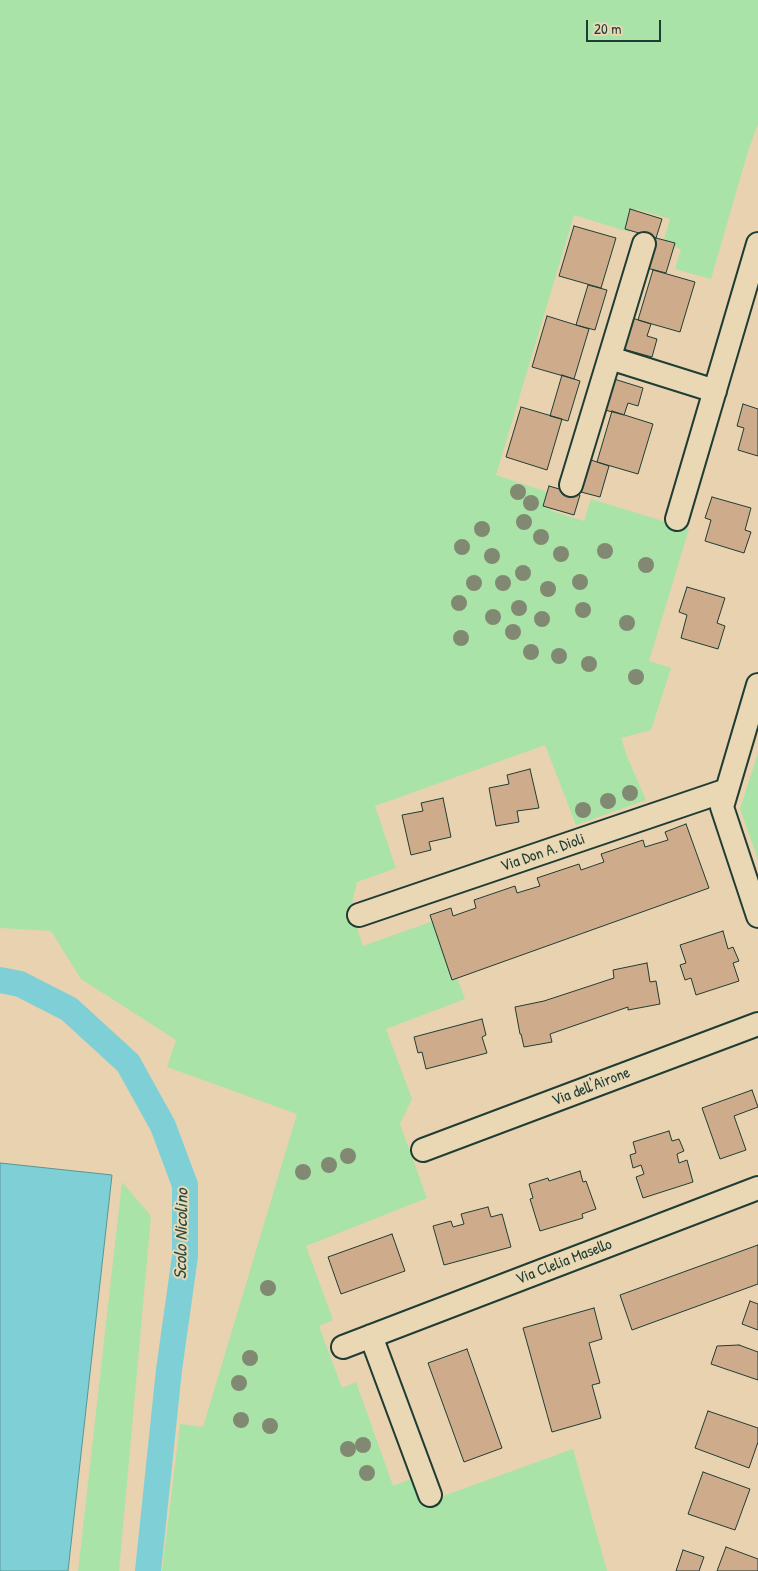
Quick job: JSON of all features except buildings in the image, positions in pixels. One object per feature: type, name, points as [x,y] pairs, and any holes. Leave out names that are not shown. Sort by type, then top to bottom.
[{"type":"street","points":[[571,485],[644,244]]},
{"type":"street","points":[[677,519],[756,257]]},
{"type":"street","points":[[610,358],[715,391]]},
{"type":"street","points":[[758,685],[722,807],[758,916]]},
{"type":"street","name":"Via Don A. Dioli","points":[[359,915],[726,790]]},
{"type":"street","name":"Via dell'Airone","points":[[423,1150],[758,1024]]},
{"type":"street","name":"Via Clelia Masello","points":[[343,1346],[758,1188]]},
{"type":"street","points":[[371,1336],[430,1494]]},
{"type":"green space","points":[[0,0],[758,0],[758,124],[748,151],[711,279],[675,269],[681,249],[663,243],[670,219],[636,209],[629,232],[574,215],[496,475],[556,495],[551,511],[584,521],[591,499],[689,529],[649,661],[671,668],[651,730],[621,738],[646,800],[576,825],[545,745],[375,806],[396,868],[357,882],[351,908],[363,946],[436,920],[465,999],[386,1029],[412,1099],[400,1124],[427,1198],[306,1246],[333,1320],[319,1326],[342,1388],[356,1382],[393,1486],[411,1479],[421,1504],[573,1449],[607,1571],[162,1571],[180,1424],[203,1427],[297,1114],[167,1067],[176,1040],[81,979],[51,931],[0,928]]},
{"type":"green space","points":[[758,753],[758,859],[740,809]]},
{"type":"green space","points":[[122,1182],[151,1216],[119,1571],[78,1571]]},
{"type":"water","points":[[0,1163],[112,1175],[68,1571],[0,1571]]},
{"type":"waterway","name":"Scolo Nicolino","points":[[0,980],[20,984],[69,1009],[128,1063],[163,1126],[185,1185],[185,1256],[169,1370],[148,1571]]}]
